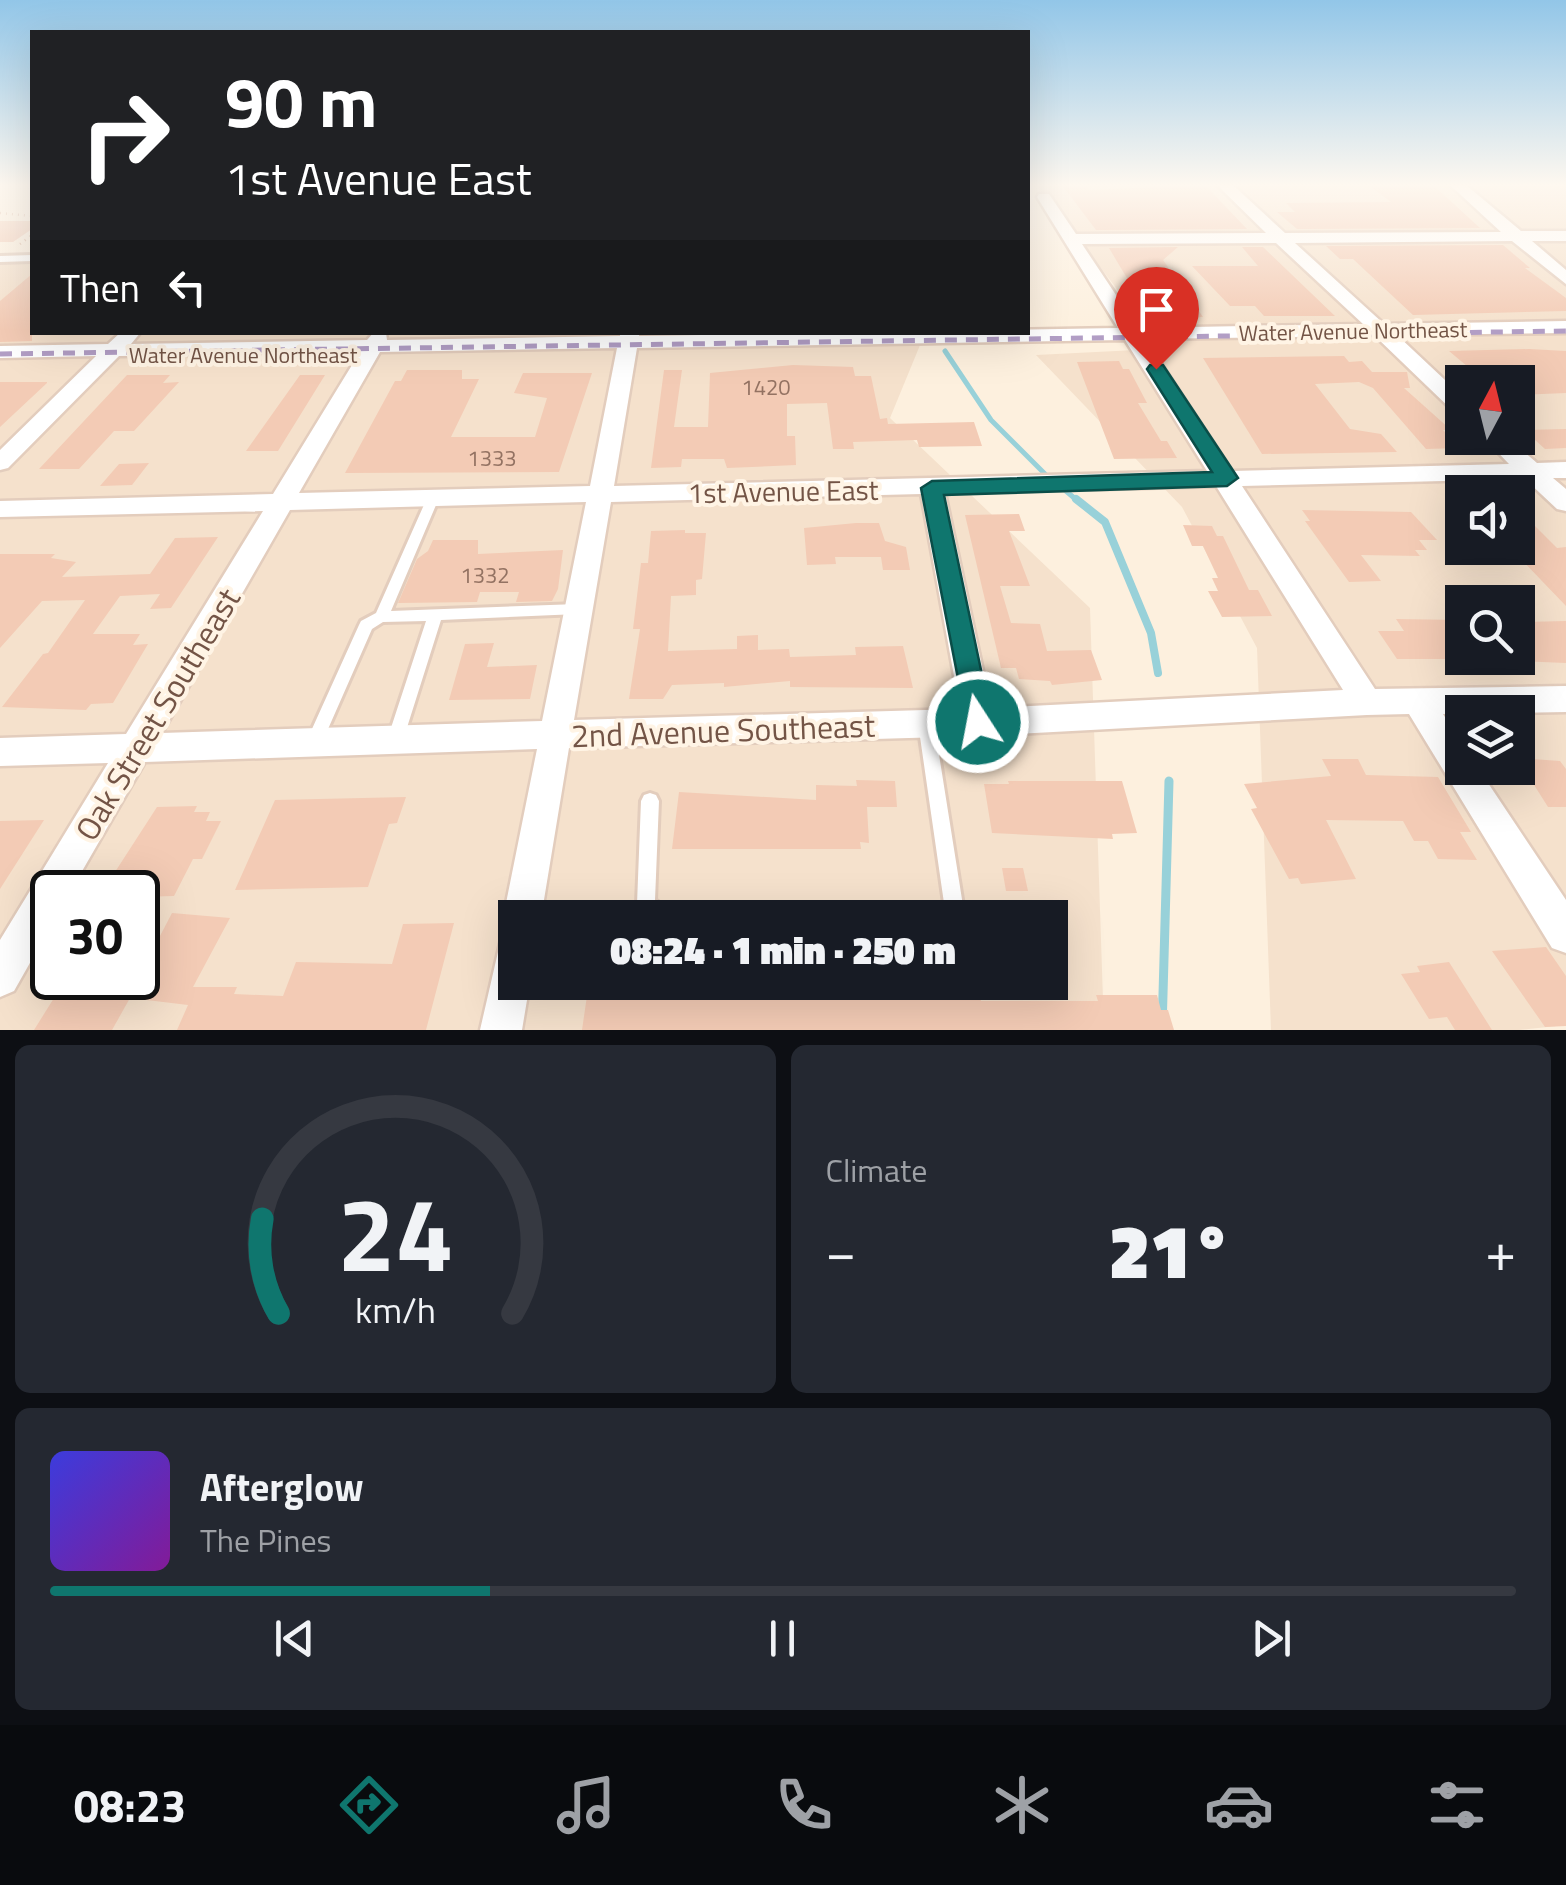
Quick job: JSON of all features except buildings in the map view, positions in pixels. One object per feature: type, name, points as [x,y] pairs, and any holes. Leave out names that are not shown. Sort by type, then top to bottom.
[{"type":"street","points":[[1068,233],[1367,702]]},
{"type":"street","points":[[1514,234],[1566,280]]},
{"type":"street","points":[[1278,235],[1445,391]]},
{"type":"street","points":[[1072,239],[1566,236]]},
{"type":"street","name":"Water Avenue Northeast","points":[[1383,334],[1566,327]]},
{"type":"street","points":[[0,463],[129,335]]},
{"type":"street","name":"Water Avenue Northeast","points":[[0,355],[375,344],[1566,335]]},
{"type":"street","points":[[525,900],[628,342]]},
{"type":"street","name":"Oak Street Southeast","points":[[0,977],[375,344]]},
{"type":"street","points":[[1514,455],[1566,503]]},
{"type":"street","name":"1st Avenue East","points":[[0,508],[1093,485],[1566,470]]},
{"type":"street","points":[[932,488],[978,722]]},
{"type":"street","name":"2nd Avenue Southeast","points":[[0,752],[978,722],[1416,700],[1566,699]]},
{"type":"street","points":[[1416,700],[1566,934]]},
{"type":"street","points":[[501,1030],[507,1000]]},
{"type":"lane","points":[[0,259],[30,258]]},
{"type":"lane","points":[[382,617],[433,498]]},
{"type":"lane","points":[[313,743],[366,625],[382,617],[580,609]]},
{"type":"lane","points":[[395,740],[435,616]]},
{"type":"lane","points":[[650,802],[646,904],[662,916],[955,912],[926,723]]},
{"type":"shaded area","points":[[1073,233],[1566,233],[1566,1025],[1519,1030],[1271,1030],[1257,648],[1182,507],[1036,355],[1156,349]]},
{"type":"shaded area","points":[[0,263],[30,263],[30,335],[924,335],[890,418],[1090,608],[1104,1030],[0,1030]]},
{"type":"waterway","points":[[945,351],[991,420],[1050,479]]},
{"type":"waterway","points":[[1060,486],[1079,502]]},
{"type":"waterway","points":[[1076,499],[1105,522],[1151,633],[1158,673]]},
{"type":"waterway","points":[[1162,1030],[1169,781]]},
{"type":"railway","points":[[0,354],[1566,331]]},
{"type":"route","points":[[978,722],[932,488],[1227,478],[1156,369]]}]
